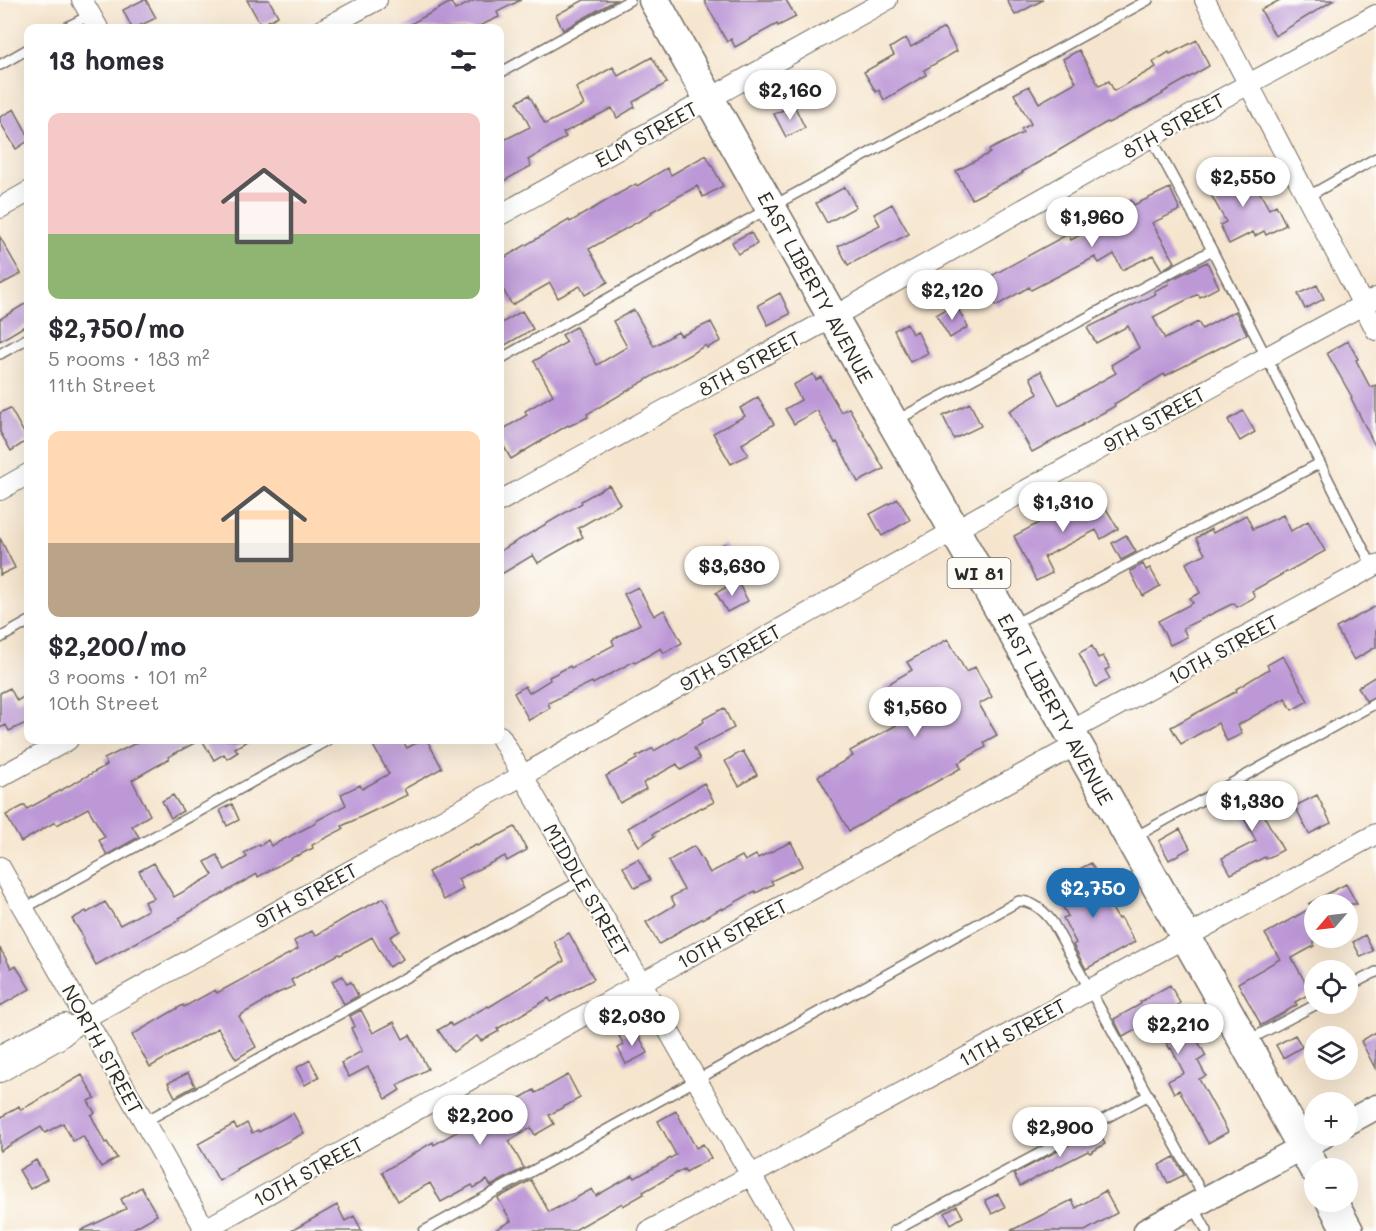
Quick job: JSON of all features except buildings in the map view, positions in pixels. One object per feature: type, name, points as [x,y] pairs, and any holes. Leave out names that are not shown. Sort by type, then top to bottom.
[{"type":"main road","name":"EAST LIBERTY AVENUE","points":[[654,0],[1245,1042],[1313,1150]]},
{"type":"main road","points":[[1338,1212],[1348,1231]]},
{"type":"street","points":[[332,24],[377,0]]},
{"type":"street","name":"ELM STREET","points":[[504,213],[887,0]]},
{"type":"street","points":[[1205,0],[1307,197],[1369,301],[1376,330]]},
{"type":"street","name":"8TH STREET","points":[[504,499],[833,317],[1151,137],[1376,15]]},
{"type":"street","points":[[0,208],[24,194]]},
{"type":"street","name":"9TH STREET","points":[[0,1072],[59,1039],[85,1018],[522,776],[954,530],[1369,301]]},
{"type":"street","points":[[0,490],[24,476]]},
{"type":"street","name":"10TH STREET","points":[[204,1230],[1375,568]]},
{"type":"street","name":"MIDDLE STREET","points":[[504,743],[783,1231]]},
{"type":"street","points":[[0,777],[61,744]]},
{"type":"street","name":"11TH STREET","points":[[649,1231],[1376,834]]},
{"type":"street","name":"NORTH STREET","points":[[0,867],[204,1230]]},
{"type":"street","name":"9TH STREET","points":[[0,1055],[52,1028],[85,1018]]},
{"type":"street","points":[[1358,1117],[1376,1107]]},
{"type":"street","points":[[1146,1231],[1199,1202],[1313,1150]]},
{"type":"lane","points":[[504,71],[630,0]]},
{"type":"lane","points":[[504,357],[1148,0]]},
{"type":"lane","points":[[72,24],[90,14]]},
{"type":"lane","points":[[0,65],[24,51]]},
{"type":"lane","points":[[1151,137],[1212,250],[1375,568]]},
{"type":"lane","points":[[1307,197],[1376,158]]},
{"type":"lane","points":[[892,423],[1212,250]]},
{"type":"lane","points":[[0,354],[24,340]]},
{"type":"lane","points":[[1010,626],[1320,463]]},
{"type":"lane","points":[[0,638],[24,624]]},
{"type":"lane","points":[[1130,840],[1376,703]]},
{"type":"lane","points":[[23,909],[320,744]]},
{"type":"lane","points":[[144,1122],[582,880]]},
{"type":"lane","points":[[424,1231],[1020,901],[1032,904],[1046,914],[1053,923],[1149,1095],[1199,1202],[1207,1231]]},
{"type":"lane","points":[[1358,981],[1376,972]]},
{"type":"lane","points":[[1245,1042],[1304,1011]]},
{"type":"lane","points":[[894,1231],[1149,1095]]}]
